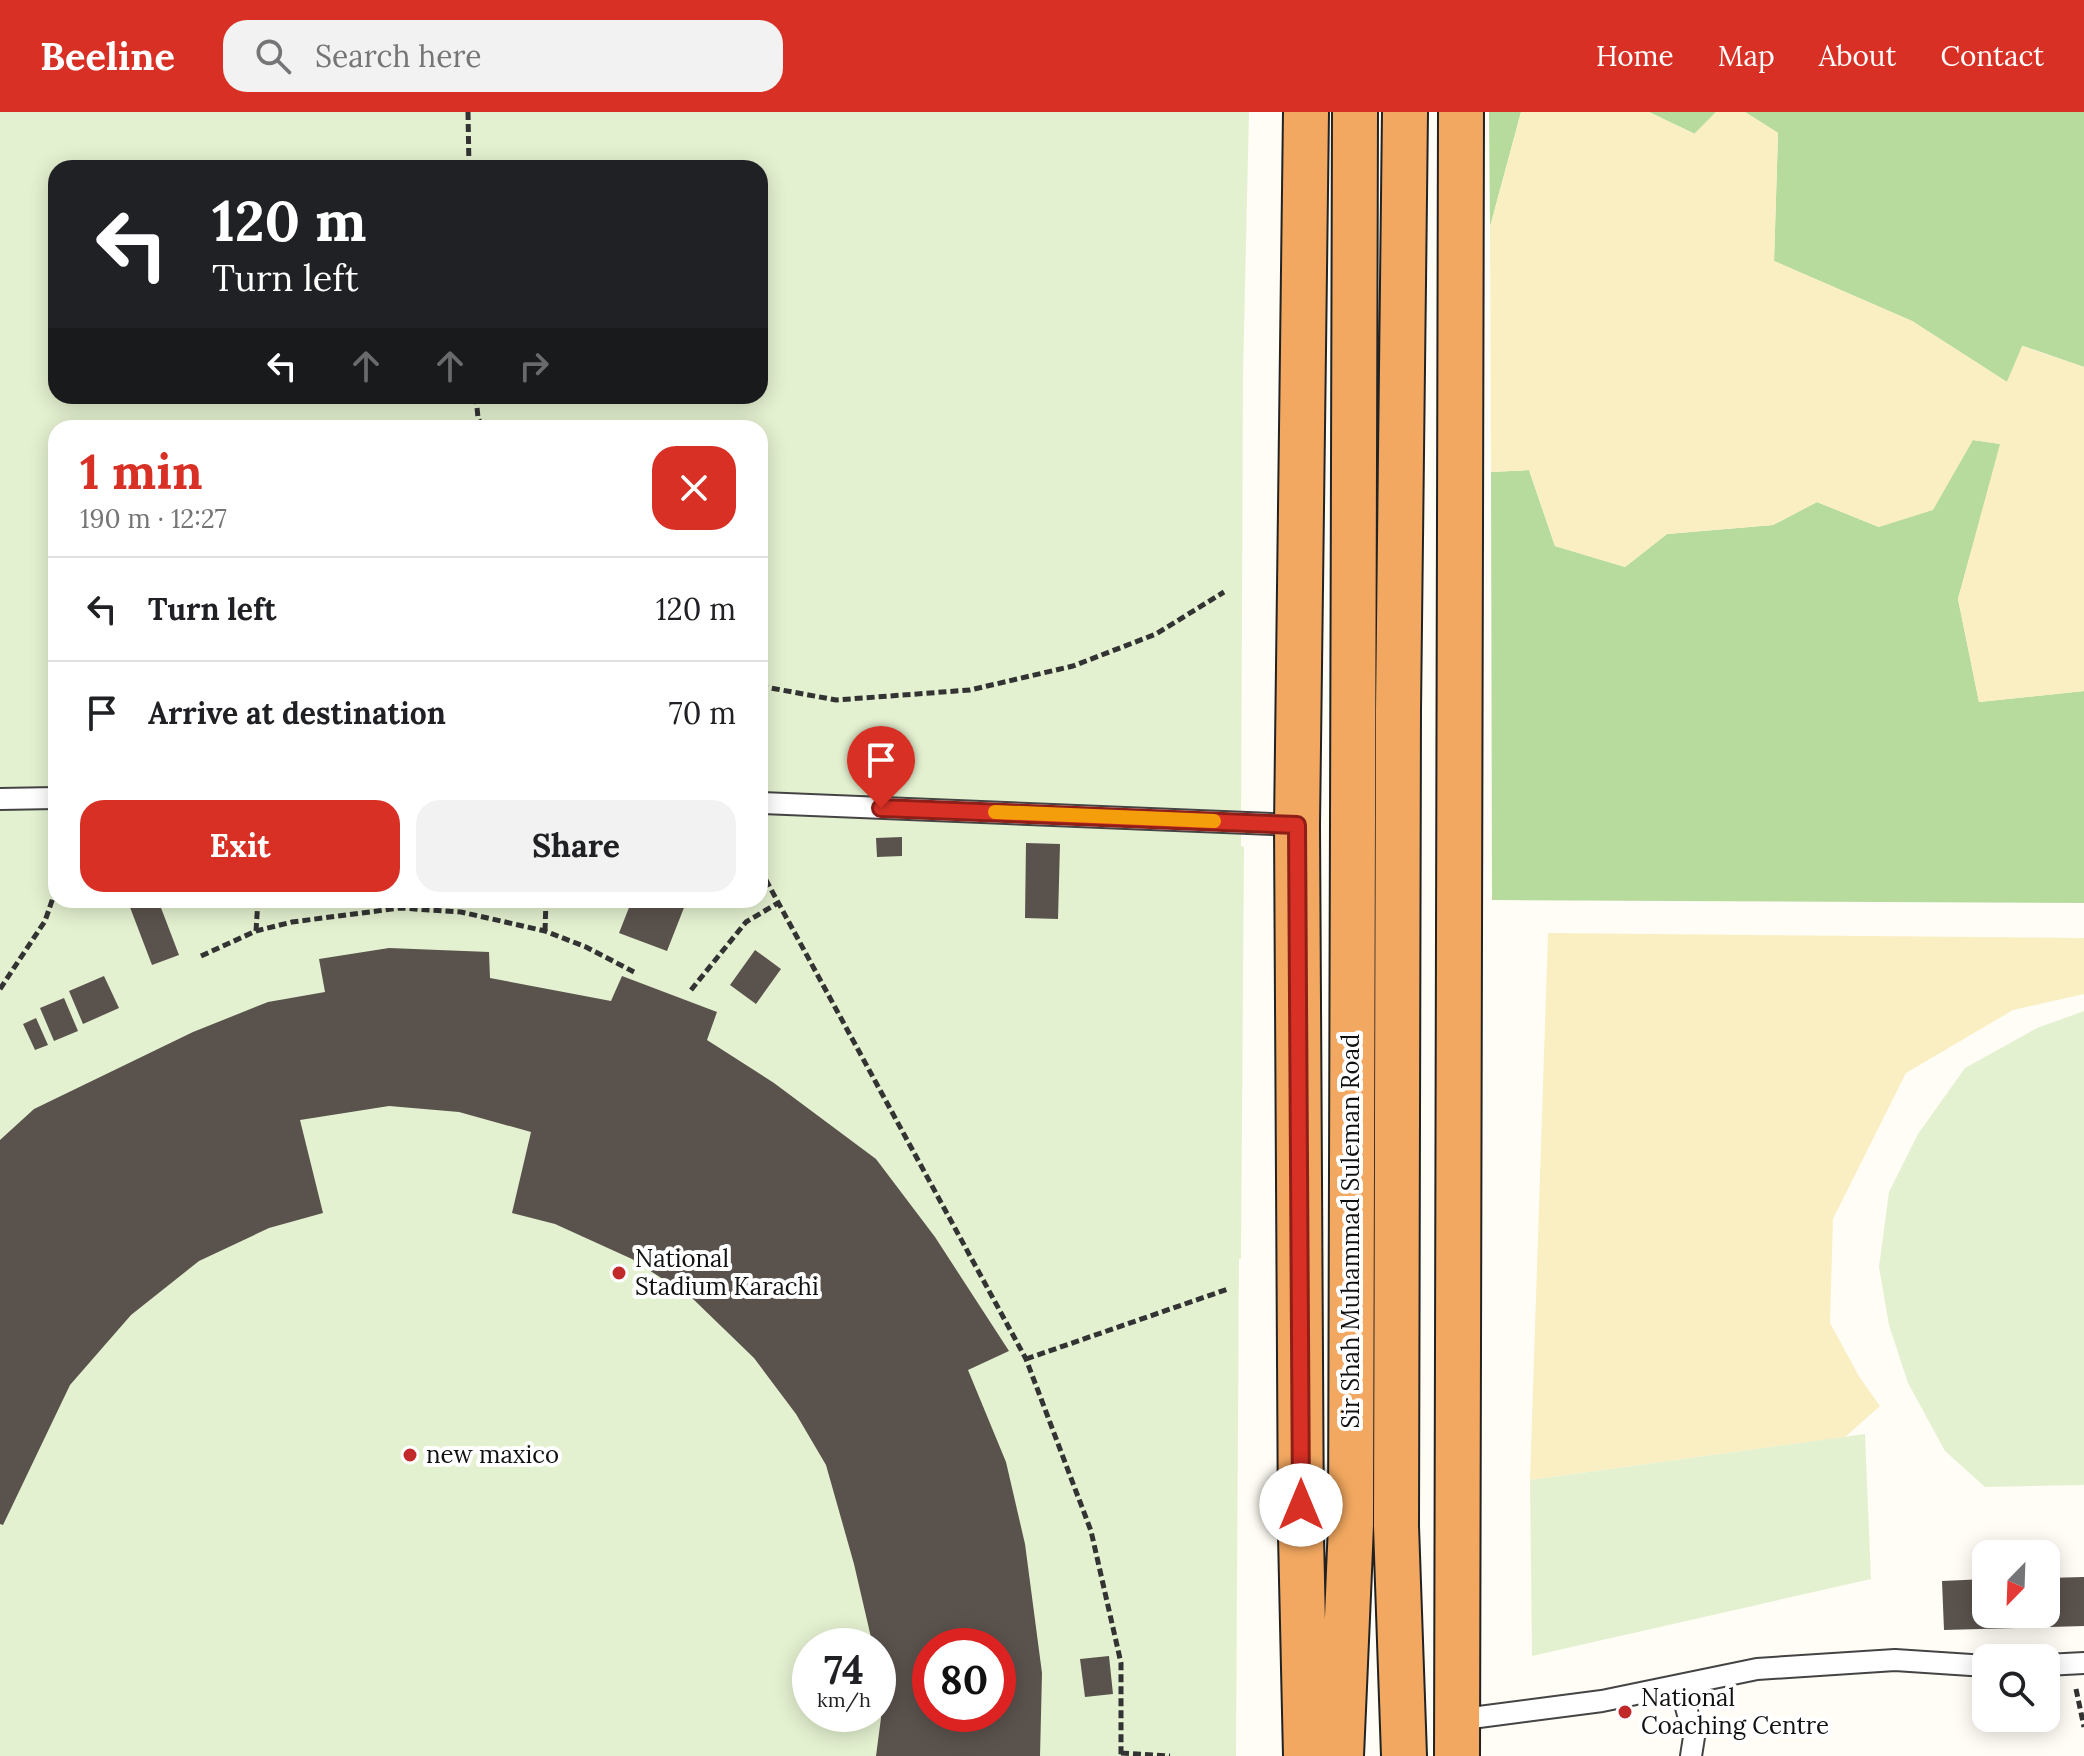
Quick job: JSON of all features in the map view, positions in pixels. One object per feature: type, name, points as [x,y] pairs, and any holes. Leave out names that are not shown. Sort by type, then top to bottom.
[{"type":"highway","points":[[1306,112],[1297,825],[1301,1521],[1306,1756]]},
{"type":"highway","name":"Sir Shah Muhammad Suleman Road","points":[[1341,1756],[1351,1525],[1355,112]]},
{"type":"highway","name":"Sir Shah Muhammad Suleman Road","points":[[1404,1756],[1396,1526],[1398,710],[1405,112]]},
{"type":"highway","points":[[1456,1738],[1461,112]]},
{"type":"lane","points":[[0,799],[48,798]]},
{"type":"lane","points":[[768,803],[1297,825]]},
{"type":"lane","points":[[1456,1738],[1602,1701],[1757,1669],[1895,1660],[1972,1665]]},
{"type":"lane","points":[[2060,1664],[2084,1663]]},
{"type":"lane","points":[[1680,1685],[1694,1737],[1691,1756]]},
{"type":"path","points":[[468,112],[469,160]]},
{"type":"path","points":[[768,687],[836,700],[970,690],[1073,666],[1128,645],[1156,634],[1224,592]]},
{"type":"path","points":[[768,884],[1026,1359],[1091,1531],[1121,1663],[1121,1755],[1170,1756]]},
{"type":"path","points":[[691,990],[746,922],[778,903]]},
{"type":"path","points":[[0,989],[45,921],[49,908]]},
{"type":"path","points":[[256,931],[257,908]]},
{"type":"path","points":[[201,956],[256,931],[292,922],[400,908],[461,912],[545,931],[586,947],[634,972]]},
{"type":"path","points":[[545,931],[546,908]]},
{"type":"path","points":[[1026,1359],[1228,1289]]},
{"type":"green space","name":"National Stadium Karachi","points":[[0,112],[1249,112],[1243,376],[1241,846],[1244,847],[1236,1756],[0,1756]]},
{"type":"green space","points":[[1489,112],[1521,112],[1490,227]]},
{"type":"green space","points":[[1649,112],[1716,112],[1695,134]]},
{"type":"green space","points":[[1745,112],[2084,112],[2084,367],[2023,346],[2007,382],[1912,321],[1774,261],[1778,133]]},
{"type":"green space","points":[[1973,440],[2001,444],[1958,599],[1979,702],[2084,691],[2084,903],[1492,900],[1491,472],[1529,470],[1555,546],[1625,567],[1667,534],[1773,525],[1817,502],[1879,527]]},
{"type":"green space","points":[[2084,1011],[2084,1485],[1985,1487],[1945,1451],[1908,1383],[1889,1325],[1879,1267],[1889,1192],[1918,1134],[1965,1068],[2037,1028]]},
{"type":"green space","points":[[1865,1434],[1871,1579],[1532,1656],[1530,1480]]},
{"type":"sand","points":[[1521,112],[1649,112],[1694,134],[1716,112],[1745,112],[1778,133],[1774,261],[1912,321],[2007,382],[2022,346],[2084,367],[2084,691],[1979,702],[1958,599],[2000,444],[1973,440],[1933,510],[1879,527],[1817,502],[1773,525],[1667,534],[1625,567],[1555,546],[1529,470],[1491,472],[1490,227]]},
{"type":"sand","points":[[1548,933],[2084,938],[2084,994],[2013,1010],[1906,1073],[1833,1219],[1830,1323],[1860,1378],[1880,1406],[1845,1437],[1530,1480]]},
{"type":"building","points":[[902,837],[902,856],[877,857],[876,838]]},
{"type":"building","points":[[1026,843],[1060,844],[1058,919],[1025,918]]},
{"type":"building","points":[[130,908],[161,908],[179,955],[152,965]]},
{"type":"building","points":[[629,908],[684,908],[667,951],[619,933]]},
{"type":"building","points":[[389,948],[489,952],[490,978],[611,1001],[622,976],[717,1012],[707,1040],[774,1083],[876,1159],[935,1237],[1009,1351],[968,1370],[1006,1462],[1025,1544],[1042,1673],[1040,1756],[876,1756],[879,1732],[896,1732],[896,1628],[869,1628],[826,1465],[796,1414],[754,1358],[692,1298],[632,1259],[555,1224],[512,1213],[531,1132],[459,1112],[389,1106],[300,1120],[323,1213],[269,1228],[199,1261],[131,1315],[70,1385],[3,1525],[0,1524],[0,1140],[34,1109],[193,1032],[268,1002],[325,992],[319,959]]},
{"type":"building","points":[[755,950],[781,969],[756,1004],[730,985]]},
{"type":"building","points":[[104,976],[119,1008],[83,1024],[69,991]]},
{"type":"building","points":[[64,998],[78,1031],[54,1041],[40,1008]]},
{"type":"building","points":[[36,1018],[48,1045],[35,1050],[23,1024]]},
{"type":"building","points":[[2084,1577],[2084,1626],[2060,1627],[2060,1578]]},
{"type":"building","points":[[1972,1580],[1972,1628],[2014,1628],[1944,1630],[1942,1581]]},
{"type":"building","points":[[1109,1656],[1113,1694],[1085,1697],[1080,1659]]},
{"type":"slow traffic","points":[[995,812],[1214,821]]},
{"type":"place","name":"National Stadium Karachi","points":[[619,1273]]},
{"type":"place","name":"new maxico","points":[[410,1455]]},
{"type":"place","name":"National Coaching Centre","points":[[1625,1712]]},
{"type":"route","points":[[881,808],[1297,825],[1301,1505]]}]
